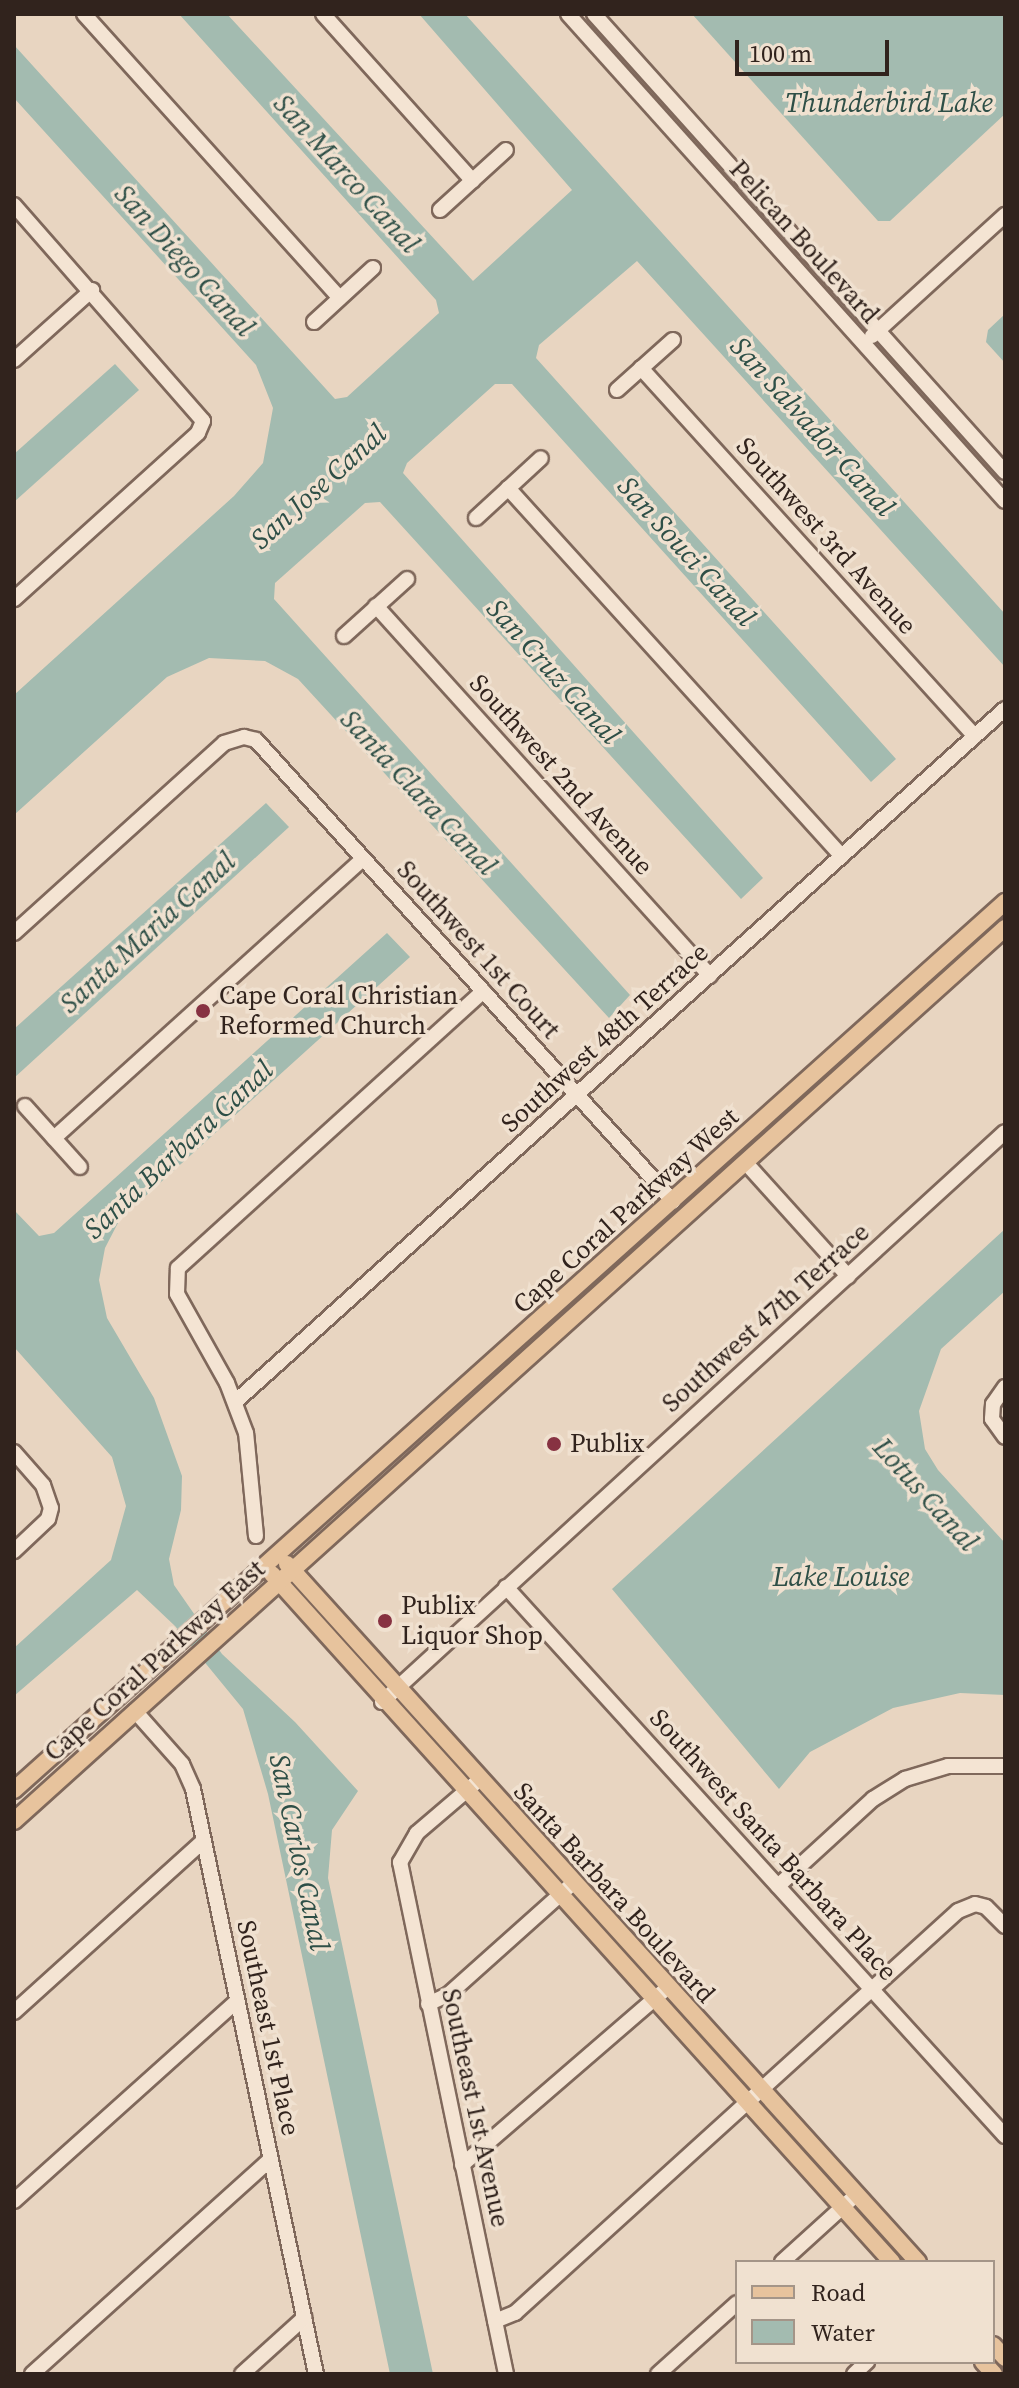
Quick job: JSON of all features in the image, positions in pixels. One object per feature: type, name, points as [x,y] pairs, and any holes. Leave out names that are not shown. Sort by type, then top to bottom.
[{"type":"main road","name":"Cape Coral Parkway West","points":[[278,1554],[1005,902]]},
{"type":"main road","name":"Cape Coral Parkway West","points":[[292,1570],[1005,928]]},
{"type":"main road","points":[[745,1162],[747,1147],[816,1084],[824,1063]]},
{"type":"main road","points":[[593,1298],[598,1283],[668,1219],[673,1201]]},
{"type":"main road","points":[[453,1425],[458,1405],[522,1348],[534,1326]]},
{"type":"main road","name":"Cape Coral Parkway East","points":[[14,1790],[278,1554]]},
{"type":"main road","name":"Santa Barbara Boulevard","points":[[278,1554],[479,1780],[916,2260]]},
{"type":"main road","name":"Santa Barbara Boulevard","points":[[264,1566],[382,1702],[890,2260]]},
{"type":"main road","name":"Cape Coral Parkway East","points":[[14,1821],[152,1695],[220,1640],[292,1570]]},
{"type":"main road","points":[[220,1640],[276,1596],[296,1601]]},
{"type":"street","points":[[84,14],[340,298]]},
{"type":"street","points":[[323,14],[473,181]]},
{"type":"street","name":"Pelican Boulevard","points":[[568,14],[1005,501]]},
{"type":"street","name":"Pelican Boulevard","points":[[594,14],[1005,472]]},
{"type":"street","points":[[683,142],[697,129]]},
{"type":"street","points":[[440,210],[506,150]]},
{"type":"street","points":[[14,205],[92,290],[203,421],[198,433],[14,599]]},
{"type":"street","points":[[864,344],[1005,215]]},
{"type":"street","points":[[314,322],[373,268]]},
{"type":"street","points":[[14,360],[92,290]]},
{"type":"street","points":[[617,390],[673,340]]},
{"type":"street","name":"Southwest 3rd Avenue","points":[[641,368],[975,736]]},
{"type":"street","points":[[476,518],[541,458]]},
{"type":"street","points":[[508,488],[842,856]]},
{"type":"street","points":[[344,636],[407,579]]},
{"type":"street","name":"Southwest 2nd Avenue","points":[[376,606],[710,976]]},
{"type":"street","name":"Southwest 48th Terrace","points":[[235,1402],[1005,709]]},
{"type":"street","name":"Southwest 1st Court","points":[[14,933],[224,743],[244,737],[256,740],[673,1201]]},
{"type":"street","points":[[54,1138],[363,859]]},
{"type":"street","points":[[256,1536],[249,1447],[235,1402],[174,1283],[185,1259],[483,991]]},
{"type":"street","points":[[25,1106],[80,1167]]},
{"type":"street","name":"Southwest 47th Terrace","points":[[382,1702],[1005,1132]]},
{"type":"street","points":[[745,1162],[848,1276]]},
{"type":"street","points":[[1005,1387],[993,1404],[992,1419],[1005,1437]]},
{"type":"street","points":[[14,1452],[43,1485],[51,1508],[48,1519],[14,1551]]},
{"type":"street","name":"Southwest Santa Barbara Place","points":[[506,1587],[1005,2136]]},
{"type":"street","name":"Southeast 1st Place","points":[[135,1711],[187,1773],[316,2374]]},
{"type":"street","points":[[778,1886],[883,1792],[931,1769],[978,1764],[1005,1766]]},
{"type":"street","points":[[465,1792],[479,1780]]},
{"type":"street","name":"Southeast 1st Avenue","points":[[465,1792],[403,1851],[401,1874],[506,2374]]},
{"type":"street","points":[[14,2012],[203,1841]]},
{"type":"street","points":[[428,2004],[449,1994],[573,1883]]},
{"type":"street","points":[[495,2321],[515,2313],[958,1911],[975,1904],[986,1907],[1005,1926]]},
{"type":"street","points":[[462,2165],[668,1987]]},
{"type":"street","points":[[14,2201],[237,2001]]},
{"type":"street","points":[[32,2374],[271,2159]]},
{"type":"street","points":[[784,2260],[857,2194]]},
{"type":"street","points":[[658,2374],[735,2305]]},
{"type":"street","points":[[242,2374],[304,2318]]},
{"type":"water","points":[[179,14],[227,14],[473,281],[572,190],[419,14],[465,14],[1005,614],[1005,667],[637,261],[539,345],[536,358],[896,759],[871,782],[512,384],[495,384],[407,463],[403,473],[763,878],[741,899],[380,502],[365,503],[275,583],[274,599],[630,995],[609,1018],[298,679],[265,661],[209,658],[167,677],[14,815],[14,695],[234,496],[263,463],[273,408],[256,365],[14,98],[14,45],[335,399],[347,397],[439,313],[436,300]]},
{"type":"water","name":"Thunderbird Lake","points":[[692,14],[1005,14],[1005,114],[890,221],[878,221]]},
{"type":"water","points":[[1005,314],[1005,363],[986,342],[988,330]]},
{"type":"water","points":[[115,364],[139,390],[14,502],[14,454]]},
{"type":"water","name":"Santa Maria Canal","points":[[266,803],[289,827],[14,1078],[14,1029]]},
{"type":"water","points":[[387,933],[410,957],[120,1219],[105,1248],[99,1280],[107,1318],[154,1398],[182,1476],[181,1510],[169,1559],[174,1585],[222,1654],[295,1722],[358,1791],[332,1830],[328,1878],[433,2374],[390,2374],[268,1794],[243,1709],[175,1626],[137,1590],[14,1696],[14,1648],[111,1560],[126,1506],[112,1457],[14,1347],[14,1210],[39,1236],[54,1233]]},
{"type":"water","name":"Lake Louise","points":[[1005,1229],[1005,1291],[941,1349],[919,1411],[925,1449],[938,1470],[1005,1543],[1005,1695],[960,1693],[893,1708],[810,1752],[779,1789],[612,1589]]},
{"type":"place","name":"Cape Coral Christian Reformed Church","points":[[203,1011]]},
{"type":"place","name":"Publix","points":[[554,1444]]},
{"type":"place","name":"Publix Liquor Shop","points":[[385,1621]]},
{"type":"water label","name":"San Marco Canal","points":[[347,173]]},
{"type":"water label","name":"San Diego Canal","points":[[185,260]]},
{"type":"water label","name":"San Salvador Canal","points":[[813,426]]},
{"type":"water label","name":"San Jose Canal","points":[[318,486]]},
{"type":"water label","name":"San Souci Canal","points":[[687,551]]},
{"type":"water label","name":"San Cruz Canal","points":[[554,671]]},
{"type":"water label","name":"Santa Clara Canal","points":[[419,792]]},
{"type":"water label","name":"Santa Barbara Canal","points":[[178,1149]]},
{"type":"water label","name":"Lotus Canal","points":[[926,1494]]},
{"type":"water label","name":"San Carlos Canal","points":[[300,1852]]}]
